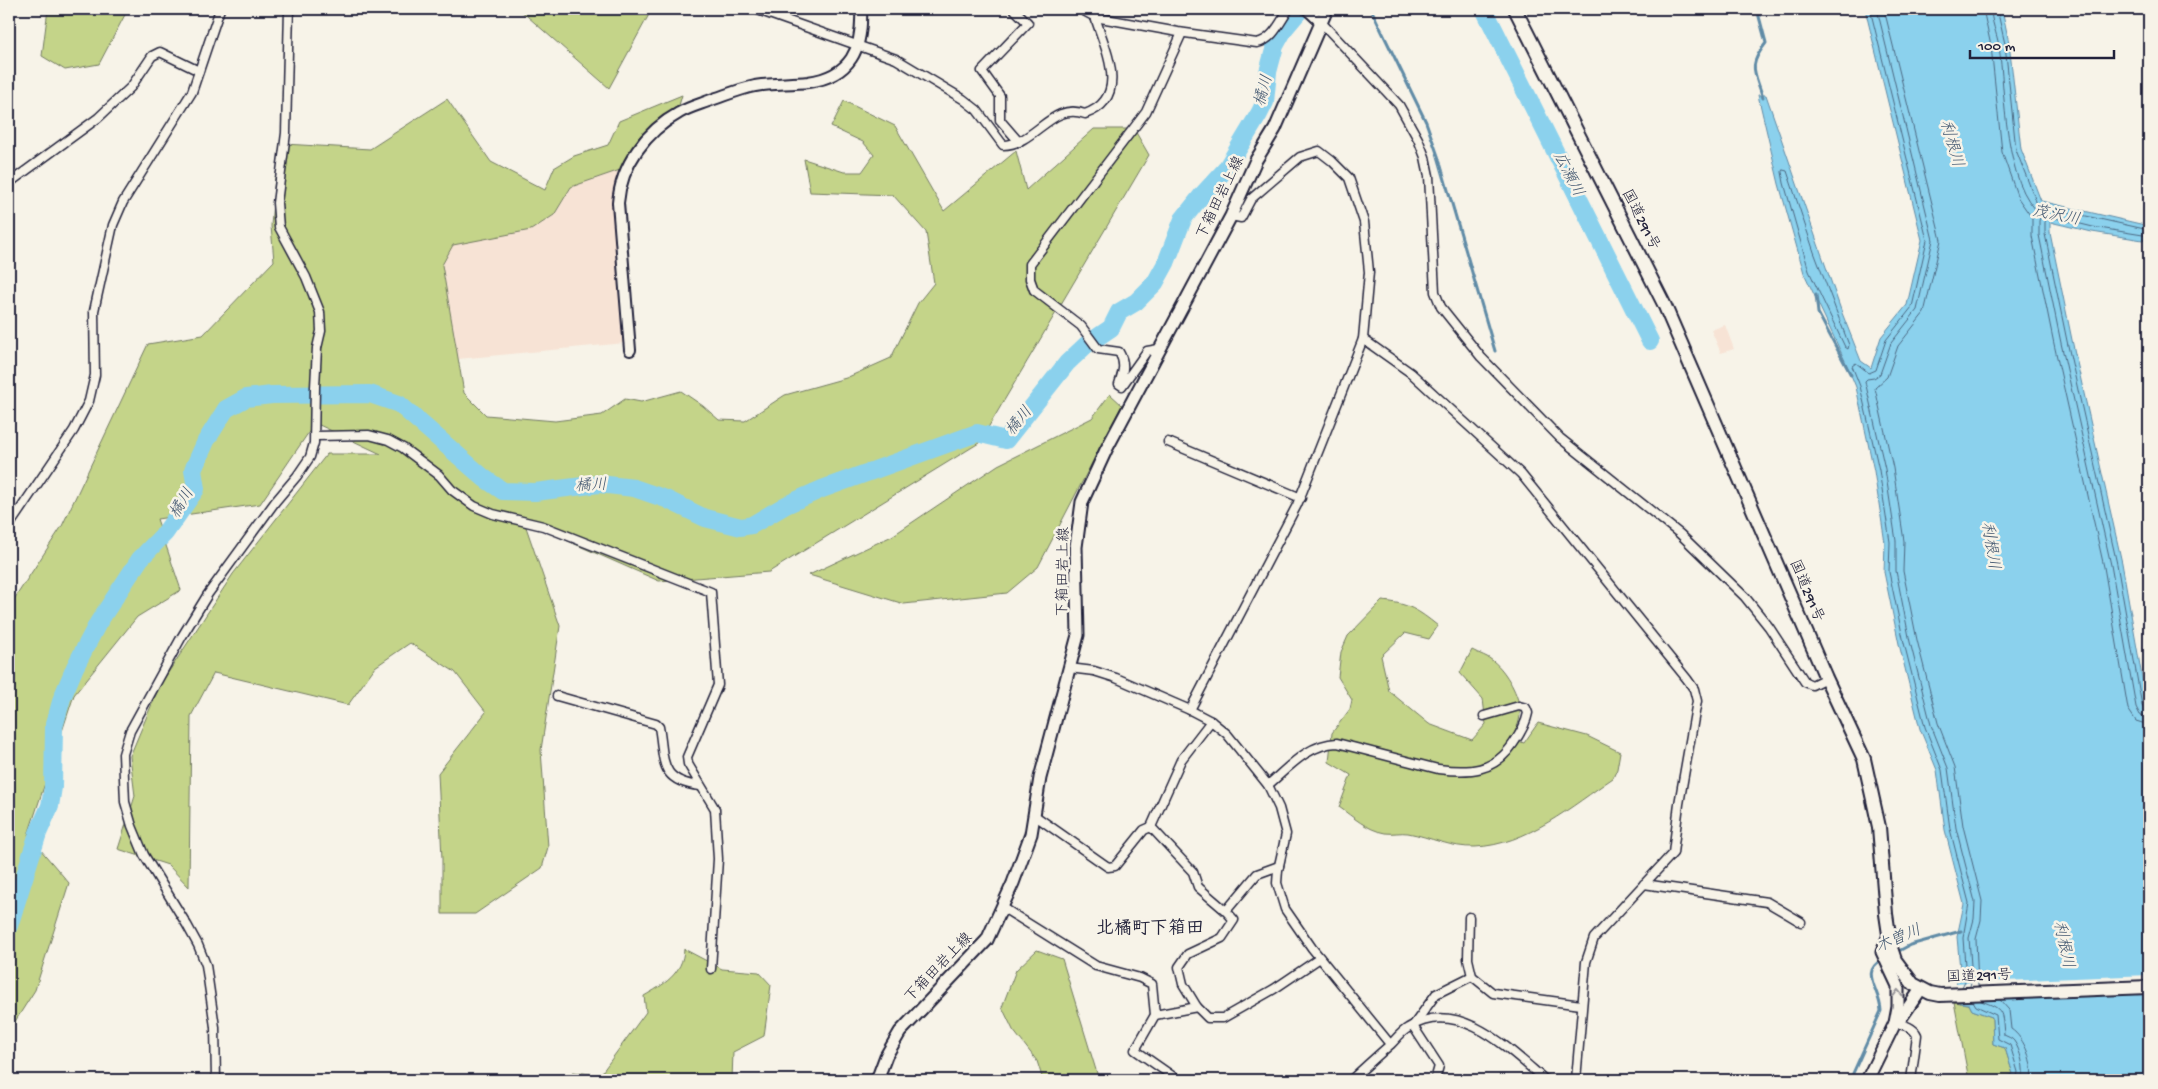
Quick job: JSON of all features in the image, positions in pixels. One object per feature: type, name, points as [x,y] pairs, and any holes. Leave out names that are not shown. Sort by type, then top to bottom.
[{"type":"highway","name":"国道291号","points":[[1516,9],[1664,304],[1826,678],[1864,759],[1879,827],[1889,935],[1889,956],[1907,978],[1921,989],[1940,995],[2149,987]]},
{"type":"main road","name":"下箱田岩上線","points":[[877,1080],[886,1056],[900,1032],[987,940],[1013,882],[1031,834],[1040,778],[1078,635],[1076,547],[1082,502],[1106,450],[1231,216],[1256,160],[1275,129],[1328,9]]},
{"type":"main road","points":[[1867,1080],[1895,1023],[1898,1006],[1898,986],[1889,956]]},
{"type":"main road","points":[[1895,1023],[1901,1018],[1921,989]]},
{"type":"street","points":[[9,526],[74,430],[89,401],[95,375],[94,311],[113,225],[123,202],[192,92],[220,9]]},
{"type":"street","points":[[216,1080],[215,1027],[206,965],[191,932],[144,855],[132,826],[125,802],[123,754],[130,731],[181,638],[208,594],[310,457],[316,436],[314,386],[316,348],[321,330],[320,312],[306,277],[279,227],[277,203],[286,133],[289,9]]},
{"type":"street","points":[[755,9],[896,59],[963,99],[977,110],[1003,145],[1012,145],[1019,142],[1057,114],[1077,111],[1085,114],[1092,112],[1109,97],[1112,69],[1095,17]]},
{"type":"street","points":[[630,350],[618,203],[620,183],[624,173],[642,143],[653,131],[680,112],[724,96],[756,86],[808,82],[825,78],[849,62],[858,45],[862,30],[861,9]]},
{"type":"street","points":[[1014,9],[1028,22],[982,71],[1000,96],[1000,120],[1019,142]]},
{"type":"street","points":[[1080,9],[1095,17],[1182,33],[1257,43],[1264,42],[1271,35],[1289,9]]},
{"type":"street","points":[[1309,10],[1399,105],[1418,139],[1425,157],[1429,176],[1435,292],[1441,307],[1458,329],[1481,357],[1560,438],[1680,534],[1745,597],[1770,627],[1805,682],[1812,685],[1826,678]]},
{"type":"street","points":[[1159,349],[1147,351],[1122,386],[1119,384],[1124,361],[1119,352],[1098,349],[1081,326],[1034,290],[1030,279],[1030,264],[1146,112],[1182,33]]},
{"type":"street","points":[[9,183],[98,118],[131,87],[152,56],[160,52],[199,70]]},
{"type":"street","points":[[1190,710],[1301,498],[1363,339],[1369,272],[1364,222],[1348,178],[1332,161],[1318,151],[1300,157],[1251,199],[1241,218],[1231,216]]},
{"type":"street","points":[[1363,339],[1411,373],[1521,474],[1694,689],[1698,701],[1679,804],[1673,853],[1594,938],[1586,962],[1576,1080]]},
{"type":"street","points":[[316,436],[368,435],[388,440],[403,448],[432,470],[452,490],[474,506],[493,514],[543,526],[712,592],[718,685],[687,757],[688,764],[715,809],[718,859],[711,969]]},
{"type":"street","points":[[1168,442],[1301,498]]},
{"type":"street","points":[[1069,668],[1094,671],[1116,678],[1190,710],[1211,721],[1227,734],[1268,785],[1279,808],[1286,834],[1277,883],[1286,909],[1320,958],[1390,1044]]},
{"type":"street","points":[[557,696],[656,724],[659,727],[667,772],[681,782],[700,786]]},
{"type":"street","points":[[1268,785],[1306,753],[1320,745],[1337,743],[1438,769],[1455,771],[1486,768],[1498,762],[1507,753],[1520,735],[1528,712],[1526,708],[1519,706],[1484,716]]},
{"type":"street","points":[[1034,815],[1108,867],[1115,866],[1144,830],[1151,827],[1181,760],[1211,721]]},
{"type":"street","points":[[1151,827],[1193,872],[1198,887],[1234,920],[1222,938],[1188,954],[1179,967],[1182,984],[1197,1007],[1208,1018],[1223,1018],[1274,989],[1320,958]]},
{"type":"street","points":[[1226,911],[1257,874],[1279,866]]},
{"type":"street","points":[[1644,884],[1767,902],[1801,922]]},
{"type":"street","points":[[1005,909],[1096,966],[1140,978],[1152,984],[1155,1015],[1135,1050],[1178,1080]]},
{"type":"street","points":[[1469,917],[1468,959],[1472,976],[1493,993],[1581,1005]]},
{"type":"street","points":[[1413,1026],[1436,994],[1472,976]]},
{"type":"street","points":[[1155,1015],[1197,1007]]},
{"type":"street","points":[[1351,1080],[1408,1028],[1427,1020],[1449,1020],[1480,1028],[1496,1038],[1545,1080]]},
{"type":"street","points":[[1895,1023],[1915,1030],[1917,1035],[1911,1080]]},
{"type":"street","points":[[1413,1026],[1439,1066],[1435,1080]]},
{"type":"shaded area","points":[[620,170],[614,189],[625,343],[458,359],[442,265],[453,244],[531,230],[554,215],[571,187]]},
{"type":"shaded area","points":[[1725,325],[1734,349],[1721,353],[1711,330]]},
{"type":"green space","points":[[48,9],[128,9],[99,64],[65,70],[42,56]]},
{"type":"green space","points":[[519,9],[652,9],[609,88]]},
{"type":"green space","points":[[682,95],[678,109],[656,122],[639,137],[620,170],[571,187],[554,215],[531,230],[453,245],[442,265],[464,393],[486,415],[555,421],[602,415],[625,399],[641,402],[681,391],[719,420],[745,421],[785,395],[846,378],[891,358],[918,303],[934,283],[926,232],[893,195],[810,192],[804,159],[844,172],[862,172],[874,155],[863,142],[831,127],[844,101],[895,126],[944,211],[1016,151],[1026,190],[1094,129],[1134,129],[1149,155],[979,443],[769,572],[659,581],[502,512],[526,527],[560,626],[541,750],[548,847],[542,868],[475,914],[442,914],[442,859],[438,773],[486,712],[455,672],[410,643],[375,667],[348,705],[214,673],[191,716],[189,887],[168,865],[118,849],[135,796],[130,756],[160,685],[233,574],[327,454],[381,454],[315,423],[260,504],[157,519],[181,590],[137,617],[74,695],[28,835],[69,883],[35,990],[9,1031],[9,607],[62,526],[148,344],[203,335],[274,261],[271,226],[275,177],[284,144],[370,149],[447,99],[491,162],[545,190],[554,168],[574,156],[608,145],[619,121]]},
{"type":"green space","points":[[1110,394],[1122,405],[1038,567],[1007,593],[904,604],[809,575],[892,536],[998,465],[1092,418]]},
{"type":"green space","points":[[1382,601],[1412,608],[1438,626],[1429,639],[1405,633],[1381,656],[1389,691],[1429,724],[1472,740],[1486,724],[1483,699],[1460,673],[1472,650],[1489,658],[1498,665],[1515,692],[1518,699],[1520,717],[1512,739],[1524,743],[1538,723],[1587,736],[1620,752],[1617,769],[1613,778],[1565,812],[1531,832],[1494,845],[1466,847],[1408,833],[1378,831],[1360,823],[1339,807],[1351,775],[1329,762],[1332,733],[1350,709],[1352,700],[1338,677],[1341,652],[1348,636]]},
{"type":"green space","points":[[684,949],[722,969],[759,972],[771,985],[764,1036],[733,1052],[732,1080],[573,1080],[573,1072],[600,1075],[646,1012],[644,996],[671,978],[680,965]]},
{"type":"green space","points":[[1037,950],[1062,959],[1099,1080],[1043,1080],[1037,1061],[1013,1030],[1002,1007],[1016,970]]},
{"type":"green space","points":[[1954,1002],[1969,1004],[1972,1010],[1992,1017],[1993,1044],[2005,1048],[2013,1074],[2001,1080],[1969,1080]]},
{"type":"water","points":[[1865,9],[2002,9],[2009,43],[2021,149],[2041,201],[2149,226],[2149,241],[2092,232],[2050,222],[2050,233],[2072,340],[2122,563],[2149,717],[2149,1080],[2001,1080],[2013,1074],[2005,1048],[1993,1044],[1992,1017],[1972,1010],[1969,1004],[1960,1003],[1956,980],[1961,980],[1957,937],[1964,904],[1945,830],[1937,770],[1920,729],[1899,644],[1884,572],[1885,543],[1874,471],[1856,387],[1804,273],[1779,184],[1758,95],[1766,95],[1842,313],[1861,361],[1871,368],[1881,337],[1907,305],[1922,240]]},
{"type":"pier","points":[[2149,975],[2149,993],[1957,1001],[1954,983]]},
{"type":"waterway","name":"橘川","points":[[9,926],[38,833],[50,806],[53,787],[54,727],[62,698],[75,667],[98,623],[140,559],[165,533],[196,489],[193,470],[206,441],[226,409],[246,398],[272,395],[370,394],[399,404],[484,478],[503,491],[535,492],[599,484],[634,488],[666,499],[705,518],[741,527],[752,525],[786,505],[822,489],[977,433],[1006,440],[1067,363],[1086,345],[1111,328],[1119,312],[1136,302],[1155,283],[1166,263],[1183,219],[1226,169],[1259,114],[1265,102],[1268,72],[1275,46],[1285,28],[1301,9]]},
{"type":"waterway","points":[[1371,9],[1426,122],[1438,156],[1495,351]]},
{"type":"waterway","name":"広瀬川","points":[[1484,9],[1650,341]]},
{"type":"waterway","points":[[1757,9],[1766,43],[1756,58],[1754,69],[1763,98]]},
{"type":"waterway","points":[[1816,295],[1818,313],[1851,375]]},
{"type":"waterway","name":"木曽川","points":[[1897,952],[1910,945],[1961,931]]},
{"type":"waterway","name":"木曽川","points":[[1850,1080],[1881,1011],[1871,976],[1875,965],[1882,960]]},
{"type":"district","name":"北橘町下箱田","points":[[1150,929]]},
{"type":"water label","name":"利根川","points":[[1950,144]]},
{"type":"water label","name":"茂沢川","points":[[2056,217]]},
{"type":"water label","name":"利根川","points":[[1989,546]]},
{"type":"water label","name":"利根川","points":[[2062,945]]}]
